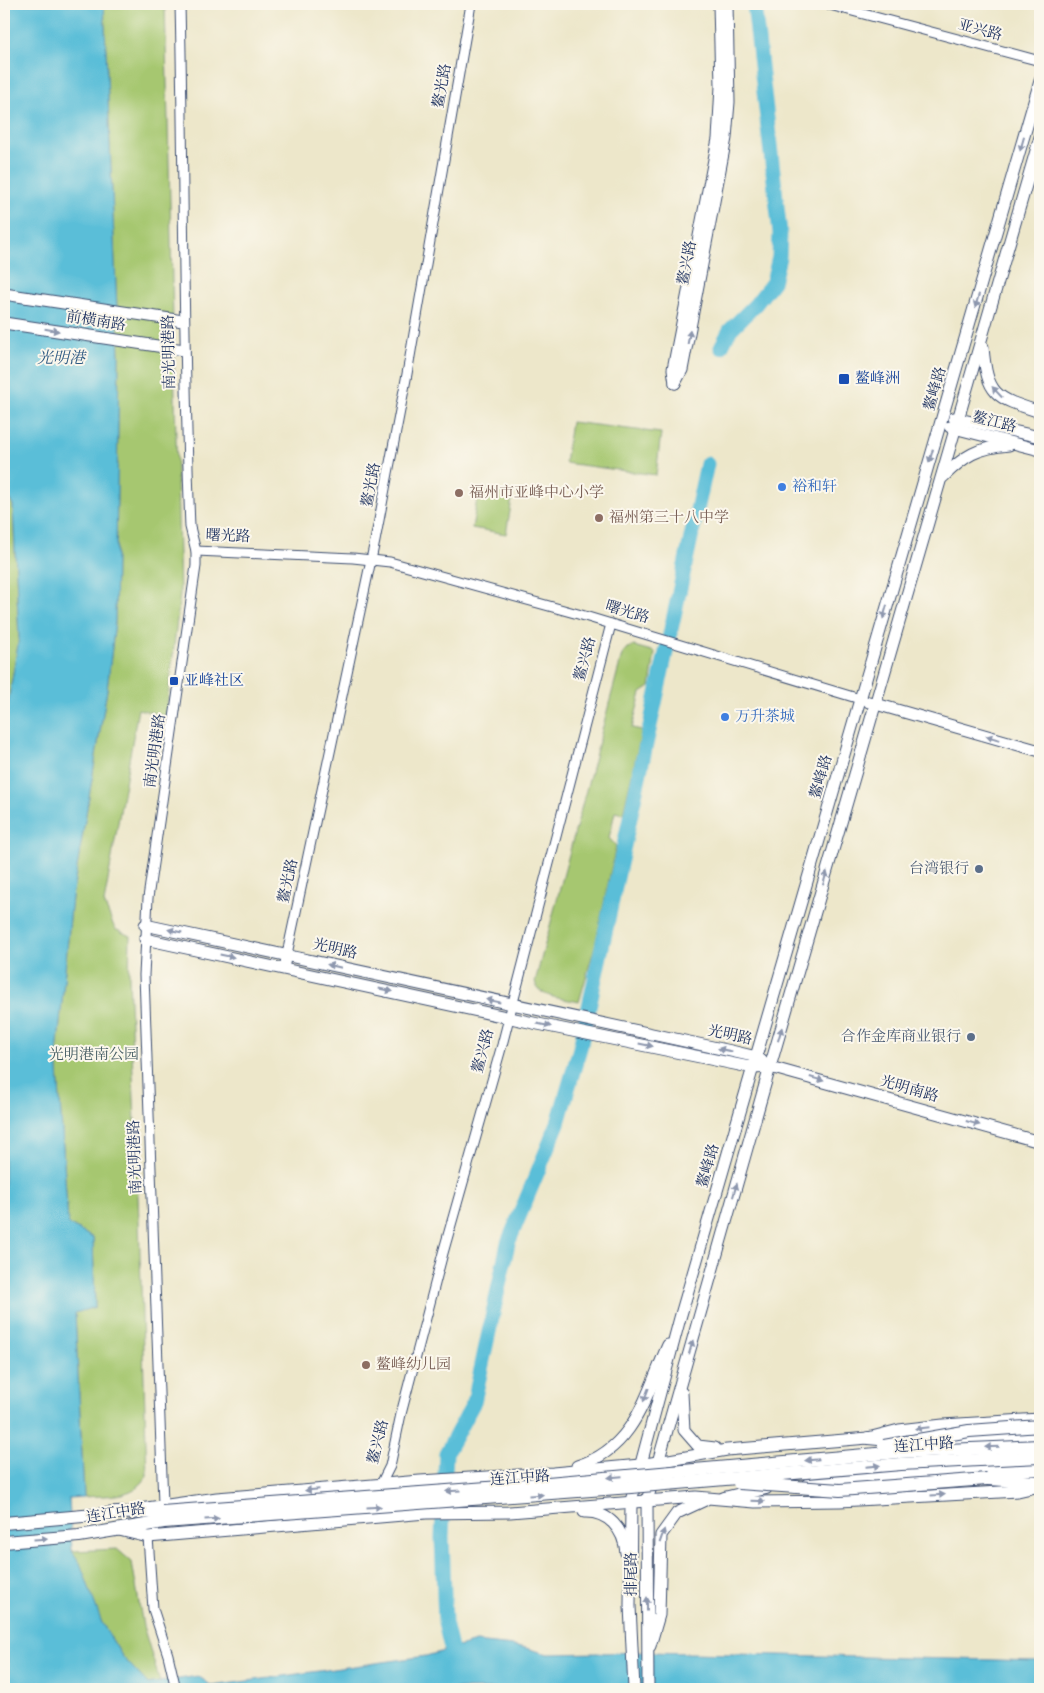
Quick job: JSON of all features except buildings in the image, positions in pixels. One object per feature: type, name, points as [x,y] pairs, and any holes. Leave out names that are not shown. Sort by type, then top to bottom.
[{"type":"highway","points":[[847,1457],[872,1449],[933,1436],[969,1431],[1040,1426]]},
{"type":"highway","points":[[868,1438],[898,1441],[1040,1435]]},
{"type":"highway","name":"连江中路","points":[[4,1542],[78,1536],[118,1530],[163,1513],[514,1486],[847,1457],[979,1447],[1040,1446]]},
{"type":"highway","name":"连江中路","points":[[4,1523],[117,1513],[163,1513],[631,1487],[979,1458],[1040,1456]]},
{"type":"highway","points":[[724,1498],[763,1488],[987,1469],[1040,1469]]},
{"type":"highway","points":[[704,1480],[840,1490],[987,1479],[1040,1482]]},
{"type":"main road","name":"鳌兴路","points":[[719,4],[721,86],[718,139],[672,369],[675,383],[682,370],[726,138],[729,102],[727,4]]},
{"type":"main road","name":"鳌峰路","points":[[635,1483],[680,1318],[1040,81]]},
{"type":"main road","name":"鳌峰路","points":[[658,1461],[770,1067],[1040,137]]},
{"type":"main road","name":"前横南路","points":[[4,294],[183,321]]},
{"type":"main road","name":"前横南路","points":[[4,323],[184,350]]},
{"type":"main road","points":[[982,339],[984,371],[990,385],[1005,401],[1040,412]]},
{"type":"main road","name":"鳌江路","points":[[942,421],[1040,437]]},
{"type":"main road","name":"鳌江路","points":[[958,424],[1040,450]]},
{"type":"main road","points":[[941,479],[960,461],[976,451],[1018,444]]},
{"type":"main road","name":"曙光路","points":[[860,699],[1040,751]]},
{"type":"main road","name":"光明路","points":[[146,925],[598,1022],[770,1067]]},
{"type":"main road","name":"光明路","points":[[145,939],[572,1031],[755,1062]]},
{"type":"main road","name":"光明南路","points":[[770,1067],[1040,1142]]},
{"type":"main road","points":[[553,1473],[601,1457],[630,1429],[680,1318]]},
{"type":"main road","points":[[682,1378],[684,1430],[698,1446],[727,1450]]},
{"type":"main road","points":[[163,1513],[381,1484],[553,1473],[640,1465],[727,1450],[868,1438],[899,1430],[1040,1419]]},
{"type":"main road","points":[[696,1497],[688,1488],[686,1475],[690,1463],[697,1456]]},
{"type":"main road","name":"排尾路","points":[[648,1689],[646,1501],[658,1461]]},
{"type":"main road","name":"排尾路","points":[[634,1689],[630,1606],[631,1502],[635,1483]]},
{"type":"main road","points":[[510,1512],[696,1497],[755,1502],[840,1501],[1018,1491],[1040,1486]]},
{"type":"main road","points":[[647,1652],[654,1635],[660,1609],[659,1549],[661,1535],[671,1519],[681,1510],[710,1498]]},
{"type":"main road","points":[[118,1530],[148,1537],[426,1513],[510,1512],[538,1514],[599,1512],[607,1517],[621,1534],[626,1547],[630,1606]]},
{"type":"street","name":"南光明港路","points":[[163,1513],[144,1016],[146,925],[196,566],[196,550],[190,526],[183,321],[183,96],[180,4]]},
{"type":"street","name":"鳌光路","points":[[284,968],[372,559],[407,374],[471,4]]},
{"type":"street","name":"亚兴路","points":[[826,4],[1040,61]]},
{"type":"street","name":"曙光路","points":[[196,550],[372,559],[611,624],[860,699]]},
{"type":"street","name":"鳌兴路","points":[[381,1484],[390,1466],[401,1414],[443,1253],[509,1017],[611,624]]},
{"type":"street","points":[[148,1537],[152,1604],[176,1689]]},
{"type":"green space","name":"光明港南公园","points":[[104,4],[165,4],[180,594],[166,716],[138,709],[104,903],[115,929],[130,936],[129,976],[147,1476],[135,1489],[127,1492],[111,1496],[84,1497],[75,1312],[95,1307],[93,1238],[68,1224],[57,1054],[72,897],[107,690],[115,621],[119,357]]},
{"type":"green space","points":[[571,422],[661,433],[656,475],[565,463]]},
{"type":"green space","points":[[479,488],[513,494],[506,534],[472,528]]},
{"type":"green space","points":[[4,491],[13,505],[19,639],[4,726]]},
{"type":"green space","points":[[634,646],[655,652],[650,687],[641,693],[632,728],[642,730],[623,814],[615,812],[609,838],[616,846],[595,946],[579,1002],[547,995],[537,988],[535,982],[622,655],[628,648]]},
{"type":"green space","points":[[117,1549],[132,1562],[143,1626],[160,1682],[147,1684],[122,1656],[102,1623],[72,1551]]},
{"type":"water","name":"光明港","points":[[4,4],[104,4],[119,357],[115,621],[107,690],[72,897],[57,1054],[68,1224],[93,1238],[95,1307],[75,1313],[84,1497],[69,1498],[72,1551],[80,1563],[102,1623],[122,1656],[148,1684],[198,1676],[212,1686],[426,1656],[476,1642],[522,1647],[548,1654],[647,1652],[1040,1661],[1040,1689],[10,1689],[4,1625],[4,726],[19,639],[13,505],[4,491],[4,436],[8,428],[4,383]]},
{"type":"waterway","points":[[721,347],[730,330],[755,305],[773,282],[779,257],[780,233],[754,4]]},
{"type":"waterway","points":[[456,1669],[445,1623],[442,1537],[446,1453],[474,1402],[508,1243],[558,1123],[580,1048],[707,464]]},
{"type":"place","name":"鳌峰洲","points":[[844,379]]},
{"type":"place","name":"裕和轩","points":[[782,487]]},
{"type":"place","name":"福州市亚峰中心小学","points":[[459,493]]},
{"type":"place","name":"福州第三十八中学","points":[[599,518]]},
{"type":"place","name":"亚峰社区","points":[[174,681]]},
{"type":"place","name":"万升茶城","points":[[725,717]]},
{"type":"place","name":"台湾银行","points":[[979,869]]},
{"type":"place","name":"合作金库商业银行","points":[[971,1037]]},
{"type":"place","name":"鳌峰幼儿园","points":[[366,1365]]}]
